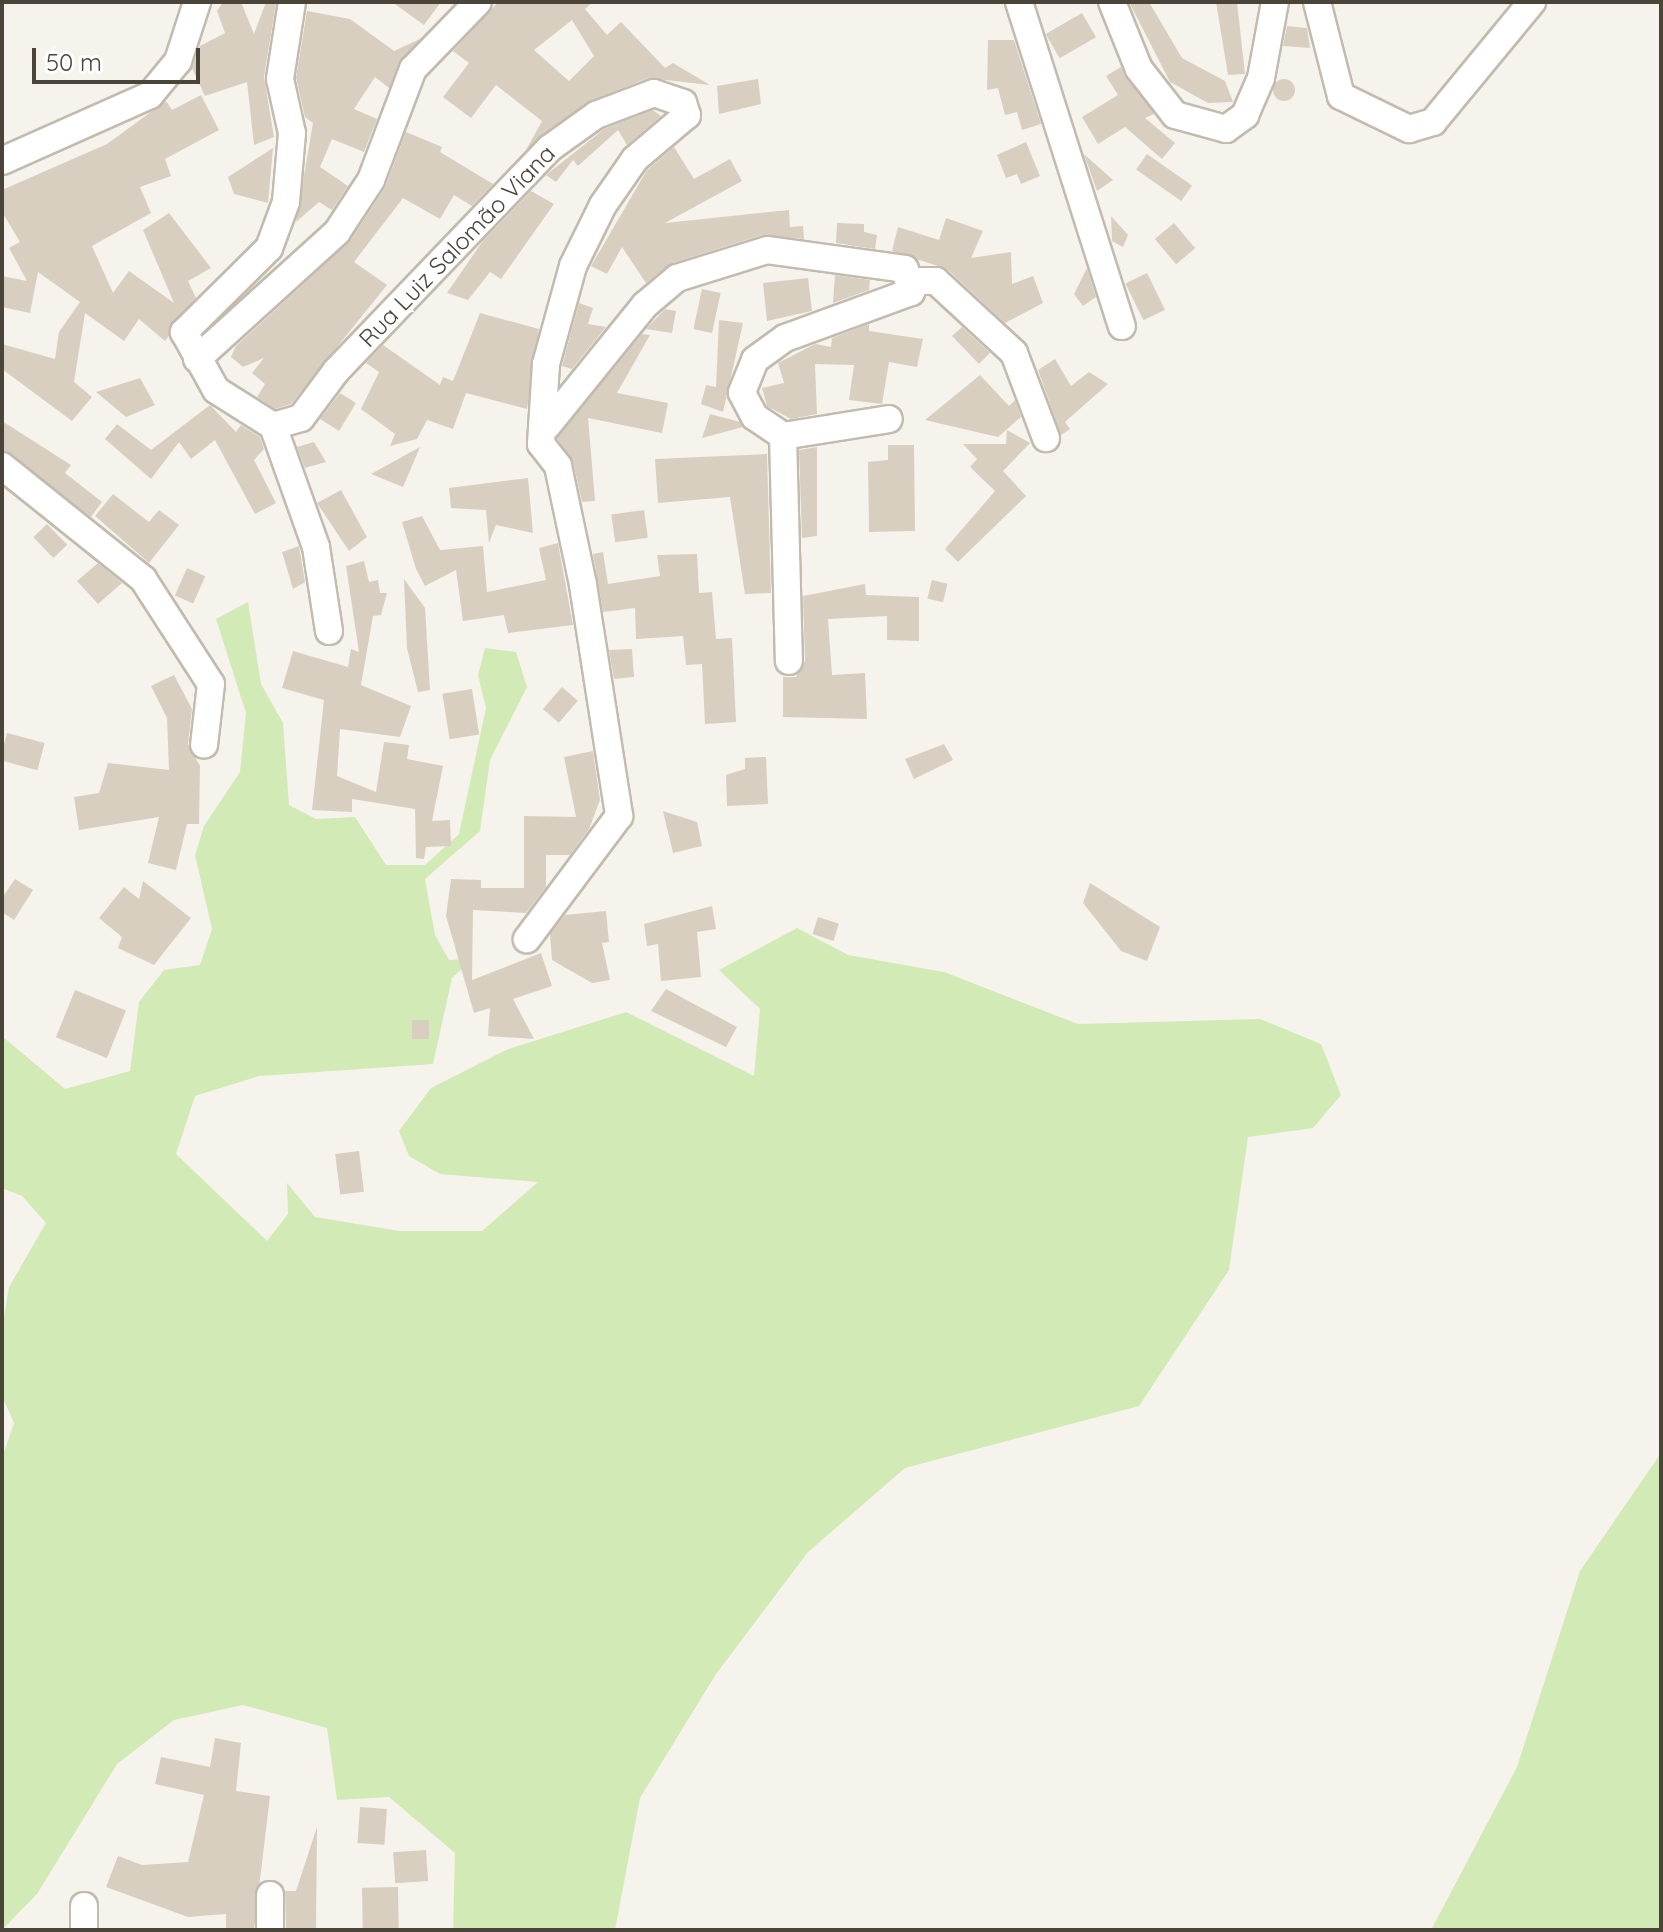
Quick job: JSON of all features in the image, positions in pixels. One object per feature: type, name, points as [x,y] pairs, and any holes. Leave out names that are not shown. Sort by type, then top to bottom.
[{"type":"street","points":[[2,161],[150,95],[178,61],[197,2]]},
{"type":"street","points":[[292,2],[280,79],[292,133],[286,202],[269,248],[184,332],[216,390],[273,426],[316,547],[329,631]]},
{"type":"street","points":[[197,359],[337,232],[371,180],[413,69],[478,2]]},
{"type":"street","points":[[1019,2],[1122,326]]},
{"type":"street","points":[[1112,2],[1139,69],[1175,115],[1226,129],[1245,115],[1261,78],[1275,2]]},
{"type":"street","points":[[1317,2],[1341,96],[1409,129],[1433,122],[1523,10]]},
{"type":"street","name":"Rua Luiz Salomão Viana","points":[[273,426],[301,418],[336,371],[550,148],[596,115],[654,93],[670,95],[687,115],[635,159],[573,266],[546,364],[547,426]]},
{"type":"street","points":[[527,939],[619,816],[583,585],[558,466],[541,444],[547,426],[645,305],[677,278],[713,262],[767,250],[814,251],[905,269],[911,281]]},
{"type":"street","points":[[889,419],[783,436],[755,417],[742,393],[755,360],[838,315],[899,299],[911,281]]},
{"type":"street","points":[[911,281],[936,281],[1014,353],[1046,438]]},
{"type":"street","points":[[783,436],[789,661]]},
{"type":"street","points":[[2,466],[143,579],[211,684],[204,745]]},
{"type":"street","points":[[270,1895],[270,1930]]},
{"type":"green space","points":[[248,602],[261,684],[283,723],[289,805],[316,819],[355,817],[386,865],[425,865],[459,834],[486,708],[478,675],[485,648],[516,652],[527,687],[490,760],[480,831],[425,879],[435,935],[449,960],[472,959],[452,978],[433,1064],[259,1076],[195,1096],[176,1154],[267,1241],[288,1214],[287,1183],[315,1217],[399,1231],[482,1231],[538,1182],[440,1174],[409,1156],[399,1131],[431,1088],[506,1050],[626,1012],[754,1076],[760,1009],[719,970],[797,928],[848,955],[944,972],[1078,1024],[1260,1019],[1321,1044],[1341,1095],[1313,1128],[1248,1137],[1229,1270],[1139,1406],[905,1468],[808,1552],[716,1674],[640,1798],[615,1930],[453,1930],[455,1853],[389,1797],[337,1800],[327,1728],[243,1705],[174,1720],[117,1764],[37,1894],[2,1930],[2,1458],[14,1423],[2,1396],[2,1330],[9,1287],[46,1223],[22,1196],[2,1188],[2,1036],[65,1089],[130,1071],[139,1002],[164,970],[200,965],[212,929],[195,855],[204,826],[240,772],[246,713],[216,619]]},
{"type":"green space","points":[[1661,1453],[1661,1930],[1431,1930],[1517,1767],[1580,1571]]},
{"type":"building","points":[[223,2],[241,2],[254,34],[266,2],[276,3],[264,77],[274,137],[254,145],[247,82],[205,96],[192,68],[200,46],[225,33],[217,11]]},
{"type":"building","points":[[392,2],[441,2],[424,25]]},
{"type":"building","points":[[498,2],[593,2],[585,9],[607,35],[621,22],[665,68],[673,63],[710,85],[648,78],[587,102],[526,150],[542,121],[496,85],[471,118],[443,97],[469,63],[453,51]],"holes":[[[572,20],[594,56],[569,81],[534,50]]]},
{"type":"building","points":[[1129,2],[1149,2],[1182,58],[1225,81],[1233,102],[1208,103],[1170,82]]},
{"type":"building","points":[[1216,2],[1237,2],[1245,74],[1228,75]]},
{"type":"building","points":[[307,11],[350,19],[394,51],[420,39],[389,88],[375,77],[354,109],[377,119],[364,152],[332,139],[320,167],[348,186],[332,210],[319,202],[296,222],[313,123],[305,117],[296,78]]},
{"type":"building","points":[[1082,13],[1096,37],[1060,58],[1046,34]]},
{"type":"building","points":[[1287,26],[1307,28],[1310,48],[1283,46]]},
{"type":"building","points":[[988,40],[1014,40],[1041,124],[1022,130],[1017,112],[1005,115],[998,88],[987,90]]},
{"type":"building","points":[[1121,67],[1154,114],[1145,118],[1175,143],[1162,159],[1125,127],[1098,144],[1082,117],[1118,95],[1106,76]]},
{"type":"building","points":[[758,79],[761,104],[719,114],[717,86]]},
{"type":"building","points":[[1284,79],[1292,82],[1295,90],[1292,98],[1284,101],[1276,98],[1273,90],[1276,82]]},
{"type":"building","points":[[201,95],[219,130],[165,159],[171,176],[140,187],[151,213],[92,246],[113,293],[129,271],[174,303],[143,230],[169,213],[211,268],[188,281],[196,298],[165,341],[139,319],[124,341],[85,313],[74,382],[92,397],[72,421],[2,369],[2,344],[55,359],[59,332],[80,302],[38,272],[30,313],[2,307],[2,276],[27,281],[9,248],[20,242],[2,212],[2,190],[107,144],[166,101],[172,110]]},
{"type":"building","points":[[653,110],[661,116],[627,145],[618,130],[578,166],[573,160],[556,182],[546,175],[604,129]]},
{"type":"building","points":[[406,132],[442,147],[440,152],[493,184],[472,206],[454,195],[440,219],[403,198],[354,262],[387,285],[291,404],[275,409],[257,397],[265,384],[252,373],[264,358],[243,367],[231,357],[236,346],[350,241],[385,188]]},
{"type":"building","points":[[1026,142],[1040,176],[1021,184],[1017,174],[1006,178],[997,155]]},
{"type":"building","points":[[674,147],[694,179],[730,159],[742,181],[665,223],[789,210],[790,227],[803,226],[804,239],[762,235],[672,263],[646,283],[622,247],[607,274],[591,266],[647,170]]},
{"type":"building","points":[[273,148],[268,203],[234,194],[228,177]]},
{"type":"building","points":[[1084,154],[1113,180],[1097,191]]},
{"type":"building","points":[[1147,154],[1192,186],[1181,201],[1136,170]]},
{"type":"building","points":[[531,191],[554,204],[501,279],[490,272],[468,300],[447,293],[482,242]]},
{"type":"building","points":[[1111,216],[1128,235],[1123,247],[1112,241]]},
{"type":"building","points":[[946,218],[983,231],[971,258],[1011,252],[1012,284],[1033,276],[1043,303],[1005,323],[947,269],[892,251],[898,227],[939,240]]},
{"type":"building","points":[[837,223],[864,224],[864,232],[877,235],[875,249],[836,243]]},
{"type":"building","points":[[1174,223],[1195,248],[1176,264],[1155,239]]},
{"type":"building","points":[[1087,268],[1096,297],[1083,306],[1074,294]]},
{"type":"building","points":[[1147,273],[1165,310],[1143,320],[1125,284]]},
{"type":"building","points":[[835,275],[870,280],[869,290],[833,303]]},
{"type":"building","points":[[808,278],[812,311],[767,321],[763,283]]},
{"type":"building","points":[[702,289],[721,293],[712,333],[693,329]]},
{"type":"building","points":[[579,303],[593,308],[588,324],[606,327],[572,369],[562,366]]},
{"type":"building","points":[[665,309],[676,311],[672,333],[646,329]]},
{"type":"building","points":[[480,313],[539,329],[527,409],[466,393],[453,429],[427,420],[417,439],[390,446],[395,434],[361,409],[379,372],[366,363],[383,345],[440,385],[443,377],[453,381]]},
{"type":"building","points":[[719,320],[743,323],[723,412],[701,404],[706,385],[716,387]]},
{"type":"building","points":[[869,324],[869,331],[923,339],[917,367],[889,362],[882,404],[849,400],[854,365],[815,364],[817,414],[791,419],[767,406],[762,388],[784,383],[778,363],[815,344],[831,347],[832,338]]},
{"type":"building","points":[[962,327],[990,353],[979,364],[952,336]]},
{"type":"building","points":[[642,334],[650,335],[617,393],[668,403],[662,433],[588,418],[595,501],[582,502],[573,462],[557,438]]},
{"type":"building","points":[[1055,359],[1071,386],[1089,372],[1108,384],[1065,422],[1070,429],[1061,435],[1038,370]]},
{"type":"building","points":[[980,375],[1009,406],[1015,400],[1021,417],[998,437],[925,420]]},
{"type":"building","points":[[140,378],[155,405],[126,417],[96,392]]},
{"type":"building","points":[[340,393],[356,403],[339,431],[320,419]]},
{"type":"building","points":[[210,405],[236,432],[241,425],[260,437],[264,449],[254,460],[276,503],[255,514],[215,440],[191,459],[179,442],[151,479],[105,439],[117,424],[151,450]]},
{"type":"building","points":[[710,414],[740,422],[743,427],[702,438]]},
{"type":"building","points":[[2,421],[71,465],[65,473],[102,502],[91,517],[2,450]]},
{"type":"building","points":[[1007,430],[1030,443],[1003,471],[1026,496],[958,562],[945,549],[995,491],[970,467],[977,459],[963,444],[1006,444]]},
{"type":"building","points":[[314,442],[326,462],[305,468],[297,447]]},
{"type":"building","points":[[888,445],[914,445],[915,531],[869,532],[868,462],[888,460]]},
{"type":"building","points":[[420,447],[403,487],[371,474]]},
{"type":"building","points":[[817,447],[817,536],[802,538],[799,450]]},
{"type":"building","points":[[767,454],[771,593],[745,594],[730,497],[658,503],[655,459]]},
{"type":"building","points":[[528,478],[533,533],[496,525],[489,543],[486,510],[451,508],[449,488]]},
{"type":"building","points":[[341,490],[367,537],[349,551],[317,503]]},
{"type":"building","points":[[113,494],[149,522],[159,510],[179,525],[149,563],[95,516]]},
{"type":"building","points":[[644,510],[648,538],[615,542],[611,515]]},
{"type":"building","points":[[422,516],[440,550],[483,546],[487,592],[546,580],[539,548],[558,543],[573,625],[508,633],[504,615],[463,621],[456,570],[425,586],[416,569],[402,522]]},
{"type":"building","points":[[47,524],[67,545],[53,558],[33,537]]},
{"type":"building","points":[[299,546],[305,582],[293,589],[282,552]]},
{"type":"building","points":[[603,552],[608,584],[660,576],[657,555],[697,554],[699,593],[712,592],[716,639],[732,638],[736,722],[705,724],[702,664],[686,665],[683,636],[636,639],[635,608],[603,612],[593,554]]},
{"type":"building","points":[[364,561],[369,582],[378,580],[380,593],[387,593],[381,615],[373,616],[361,685],[411,706],[400,737],[340,729],[337,776],[376,792],[384,742],[409,745],[407,759],[443,766],[432,821],[450,820],[451,846],[426,847],[424,859],[416,858],[415,809],[352,799],[352,812],[312,810],[324,700],[282,688],[293,651],[348,667],[351,649],[359,652],[346,566]]},
{"type":"building","points":[[98,563],[122,583],[98,604],[77,581]]},
{"type":"building","points":[[187,568],[205,576],[193,604],[175,595]]},
{"type":"building","points":[[404,579],[425,608],[430,690],[418,692],[407,648]]},
{"type":"building","points":[[932,580],[948,584],[943,602],[927,598]]},
{"type":"building","points":[[865,584],[866,595],[919,597],[919,641],[887,640],[887,616],[828,619],[832,675],[865,673],[867,719],[783,717],[783,677],[796,677],[805,661],[803,596]]},
{"type":"building","points":[[632,649],[634,677],[614,679],[609,650]]},
{"type":"building","points":[[174,675],[192,709],[188,744],[200,766],[199,824],[187,824],[176,870],[148,863],[159,817],[79,830],[74,797],[99,793],[108,763],[169,770],[167,718],[151,686]]},
{"type":"building","points":[[562,687],[578,701],[559,723],[543,709]]},
{"type":"building","points":[[472,689],[479,734],[450,739],[442,694]]},
{"type":"building","points":[[7,733],[45,743],[37,770],[2,761]]},
{"type":"building","points":[[944,744],[953,760],[914,779],[905,759]]},
{"type":"building","points":[[593,751],[600,800],[589,829],[570,855],[546,855],[546,887],[526,913],[473,910],[472,980],[541,953],[552,986],[513,999],[534,1039],[488,1036],[490,1008],[474,1013],[446,916],[451,879],[481,880],[481,888],[524,888],[524,816],[576,817],[564,757]]},
{"type":"building","points":[[766,757],[768,804],[727,806],[726,775],[745,769],[745,758]]},
{"type":"building","points":[[663,811],[697,822],[702,846],[673,853]]},
{"type":"building","points":[[15,879],[33,890],[14,920],[2,912],[2,898]]},
{"type":"building","points":[[143,881],[191,918],[154,965],[118,948],[122,937],[99,918],[124,887],[139,899]]},
{"type":"building","points":[[1090,883],[1160,927],[1147,961],[1121,951],[1083,903]]},
{"type":"building","points":[[712,906],[716,929],[697,932],[701,977],[661,981],[658,944],[647,946],[644,924]]},
{"type":"building","points":[[606,911],[609,942],[602,943],[610,980],[592,983],[552,960],[550,934],[565,915]]},
{"type":"building","points":[[818,917],[839,924],[833,941],[812,934]]},
{"type":"building","points":[[666,989],[737,1027],[726,1047],[651,1011]]},
{"type":"building","points":[[75,990],[126,1011],[107,1058],[56,1037]]},
{"type":"building","points":[[412,1020],[429,1020],[429,1039],[412,1039]]},
{"type":"building","points":[[359,1151],[364,1192],[340,1195],[335,1154]]},
{"type":"building","points":[[215,1738],[241,1743],[236,1791],[270,1796],[254,1930],[226,1930],[226,1914],[188,1917],[106,1887],[118,1856],[142,1865],[188,1862],[204,1795],[155,1784],[161,1757],[210,1767]]},
{"type":"building","points":[[360,1807],[387,1809],[384,1845],[357,1843]]},
{"type":"building","points":[[317,1827],[316,1930],[286,1930],[285,1891],[296,1891]]},
{"type":"building","points":[[426,1850],[428,1881],[395,1883],[393,1852]]},
{"type":"building","points":[[398,1887],[399,1930],[363,1930],[362,1888]]}]
